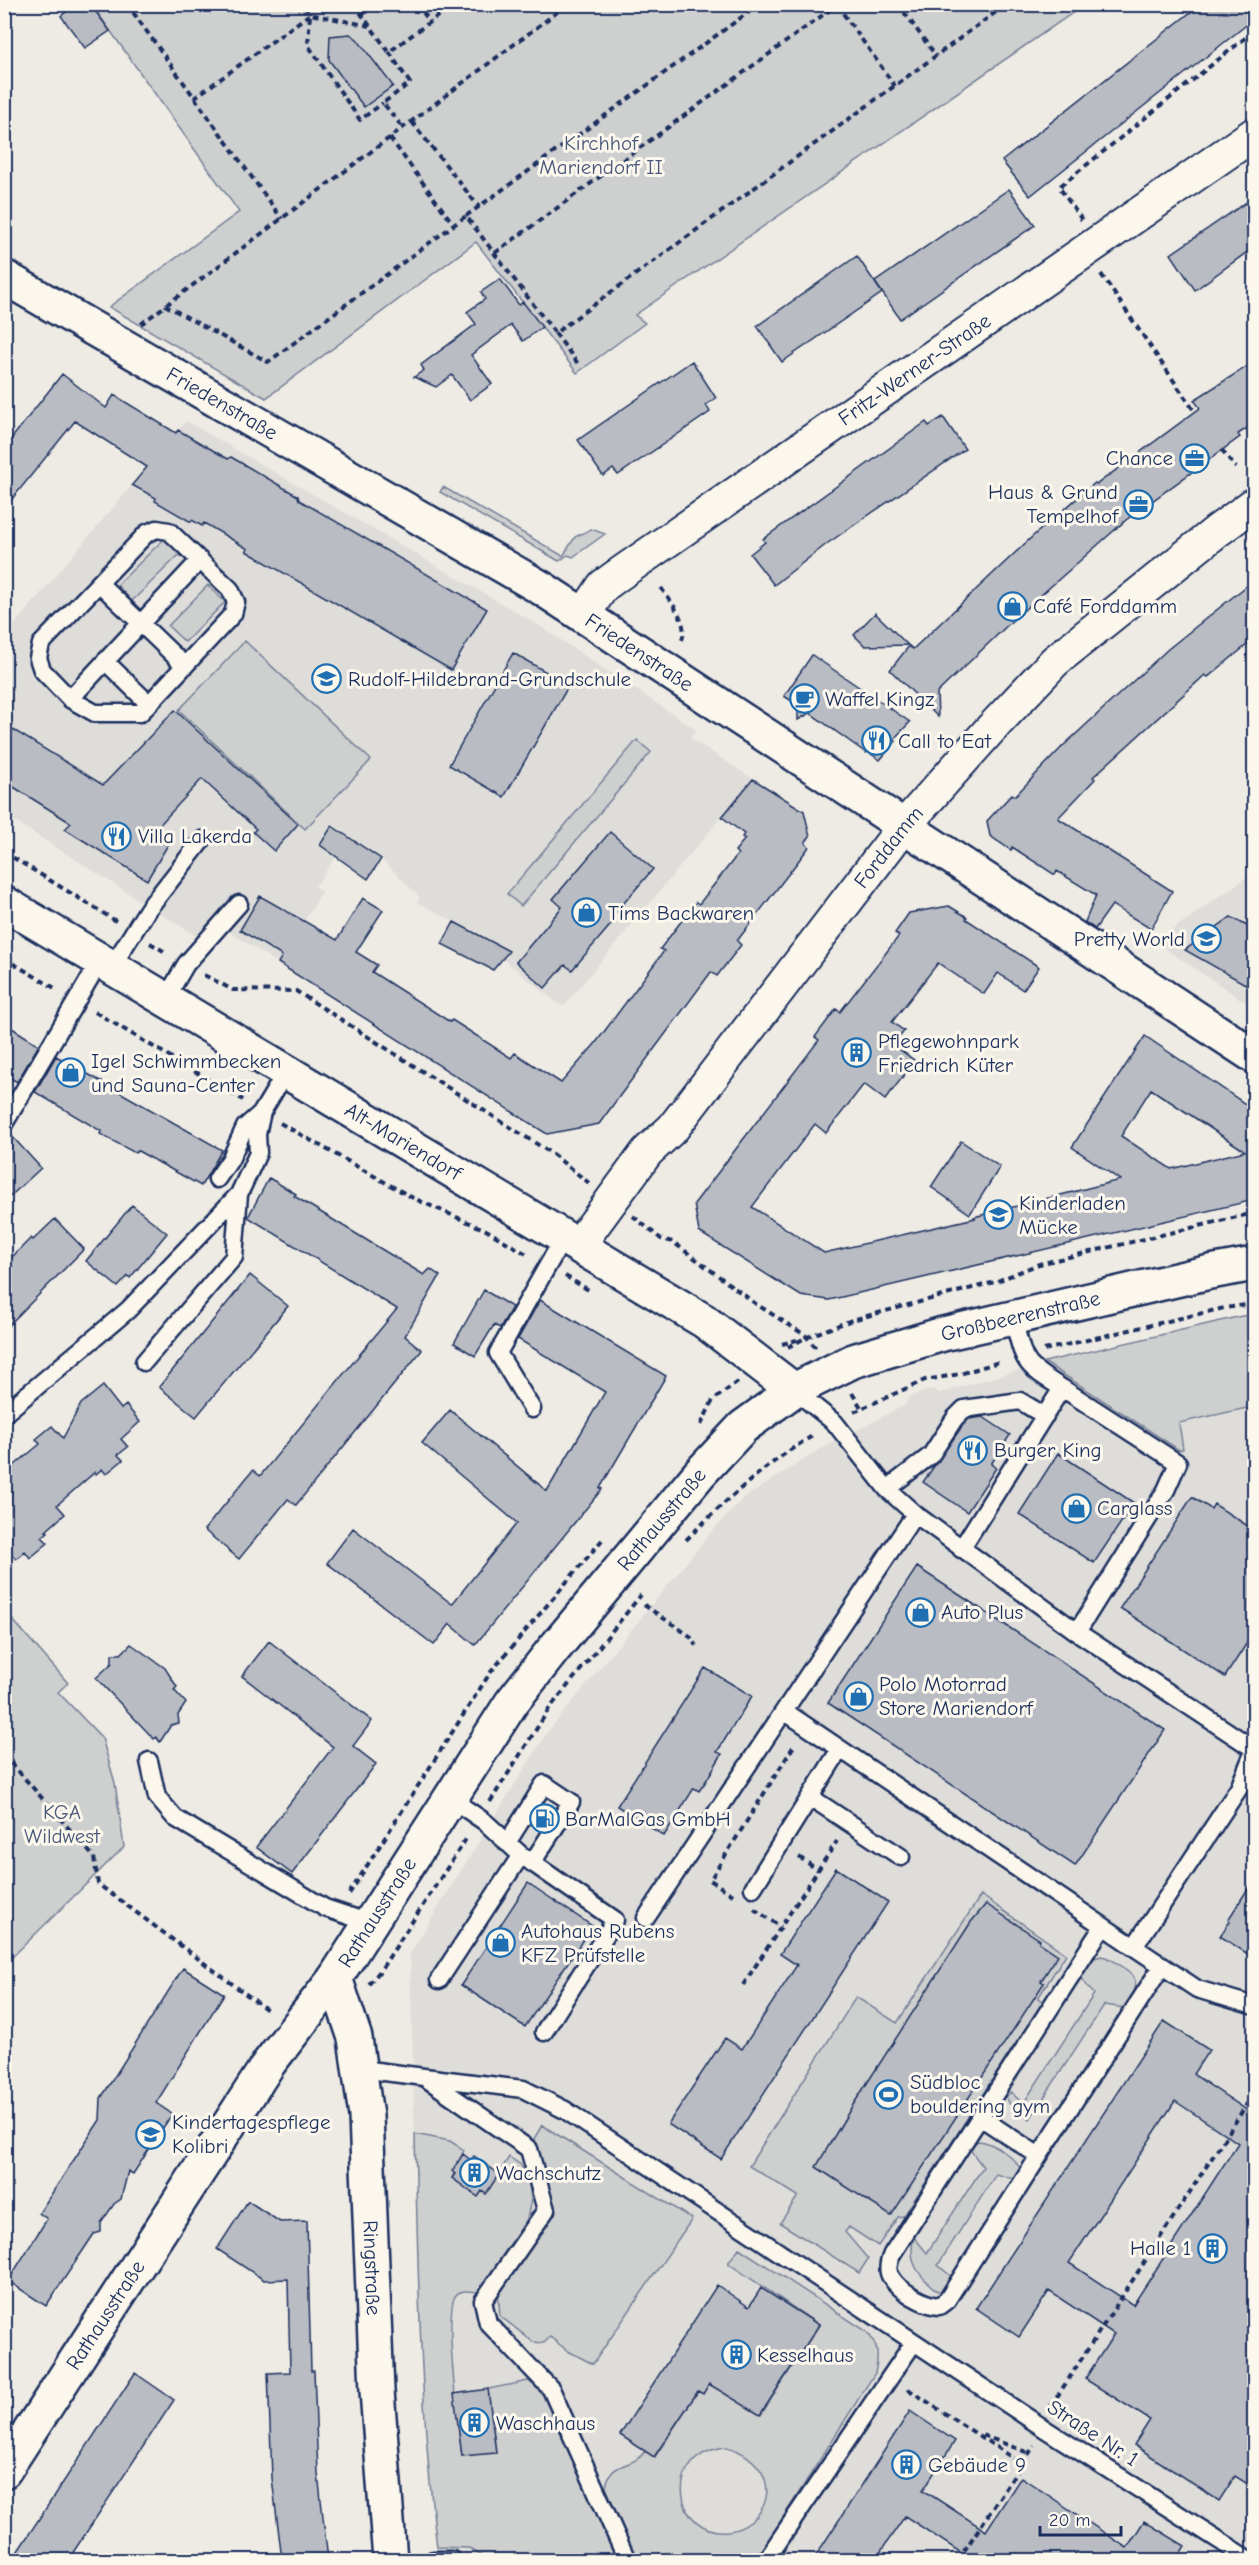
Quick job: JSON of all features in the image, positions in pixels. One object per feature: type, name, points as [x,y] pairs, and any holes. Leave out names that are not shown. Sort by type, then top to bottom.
[{"type":"main road","name":"Friedenstraße","points":[[4,277],[533,583],[1254,1056]]},
{"type":"main road","name":"Alt-Mariendorf","points":[[4,903],[704,1321],[794,1390]]},
{"type":"main road","name":"Großbeerenstraße","points":[[794,1390],[868,1356],[943,1334],[1210,1272],[1254,1264]]},
{"type":"main road","name":"Rathausstraße","points":[[4,2471],[269,2063],[335,1978],[512,1702],[700,1473],[743,1427],[794,1390]]},
{"type":"main road","name":"Ringstraße","points":[[335,1978],[355,2038],[366,2116],[377,2391],[390,2560]]},
{"type":"street","name":"Fritz-Werner-Straße","points":[[584,615],[603,586],[618,575],[1254,134]]},
{"type":"street","name":"Forddamm","points":[[571,1241],[647,1152],[673,1128],[928,796],[1055,661],[1254,504]]},
{"type":"lane","points":[[157,529],[169,531],[200,560],[230,589],[236,602],[233,614],[140,713],[95,713],[70,699],[42,670],[38,658],[41,645],[147,533],[157,529]]},
{"type":"lane","points":[[70,699],[200,560]]},
{"type":"lane","points":[[99,584],[185,666]]},
{"type":"lane","points":[[105,661],[149,704]]},
{"type":"lane","points":[[4,1124],[77,1001],[133,932],[202,840]]},
{"type":"lane","points":[[165,1000],[186,964],[239,904]]},
{"type":"lane","points":[[4,1414],[128,1310],[239,1194],[258,1153],[257,1134],[262,1112],[286,1072]]},
{"type":"lane","points":[[217,1179],[230,1160],[245,1126],[262,1112]]},
{"type":"lane","points":[[144,1362],[234,1257],[239,1194]]},
{"type":"lane","points":[[532,1409],[498,1353],[547,1266],[571,1241]]},
{"type":"lane","points":[[1013,1318],[1025,1362],[1036,1372],[1178,1462],[1166,1490],[1077,1632]]},
{"type":"lane","points":[[962,1549],[1062,1388]]},
{"type":"lane","points":[[794,1390],[835,1423],[887,1489],[915,1514],[1077,1632],[1254,1750],[1239,1788],[1134,1947]]},
{"type":"lane","points":[[887,1489],[931,1455],[964,1408],[1020,1401],[1045,1416]]},
{"type":"lane","points":[[646,1918],[915,1514]]},
{"type":"lane","points":[[784,1711],[1197,1989],[1254,2006]]},
{"type":"lane","points":[[753,1888],[840,1749]]},
{"type":"lane","points":[[149,1761],[157,1797],[175,1818],[325,1908],[370,1923]]},
{"type":"lane","points":[[439,1980],[526,1859],[572,1802],[544,1784],[507,1843]]},
{"type":"lane","points":[[810,1797],[901,1857]]},
{"type":"lane","points":[[450,1798],[479,1818],[526,1859],[615,1920],[544,2032]]},
{"type":"lane","points":[[1103,1926],[892,2254],[888,2264],[890,2276],[901,2287],[929,2305],[939,2306],[947,2300],[1162,1966]]},
{"type":"lane","name":"Straße Nr. 1","points":[[361,2069],[523,2089],[565,2110],[1045,2429],[1250,2560]]},
{"type":"lane","points":[[424,2078],[529,2149],[546,2210],[483,2301],[488,2323],[551,2389],[627,2560]]},
{"type":"lane","points":[[980,2117],[1039,2156]]},
{"type":"lane","points":[[766,2560],[914,2342]]},
{"type":"lane","points":[[433,2560],[452,2560]]},
{"type":"path","points":[[126,4],[282,219]]},
{"type":"path","points":[[303,4],[310,14],[308,45],[360,120],[410,83],[354,4]]},
{"type":"path","points":[[362,15],[376,4]]},
{"type":"path","points":[[417,4],[430,22]]},
{"type":"path","points":[[389,52],[454,4]]},
{"type":"path","points":[[136,327],[568,4]]},
{"type":"path","points":[[165,305],[268,362],[760,4]]},
{"type":"path","points":[[898,4],[936,56]]},
{"type":"path","points":[[555,333],[1007,4]]},
{"type":"path","points":[[495,253],[837,5],[895,86]]},
{"type":"path","points":[[194,98],[310,14],[370,26]]},
{"type":"path","points":[[1195,412],[1092,246],[1059,187],[1254,31]]},
{"type":"path","points":[[383,103],[403,128]]},
{"type":"path","points":[[412,122],[479,207]]},
{"type":"path","points":[[390,138],[454,225]]},
{"type":"path","points":[[466,216],[579,365]]},
{"type":"path","points":[[1221,450],[1236,468]]},
{"type":"path","points":[[661,588],[674,606],[684,629],[684,637],[677,646]]},
{"type":"path","points":[[4,852],[220,984],[233,990],[296,991],[551,1153],[591,1185]]},
{"type":"path","points":[[4,958],[307,1140],[413,1198],[486,1230],[594,1293]]},
{"type":"path","points":[[852,1320],[995,1282],[1038,1264],[1254,1213]]},
{"type":"path","points":[[631,1215],[661,1239],[673,1242],[756,1304]]},
{"type":"path","points":[[893,1394],[925,1380],[960,1374],[1023,1355],[1224,1308],[1254,1304]]},
{"type":"path","points":[[685,1541],[753,1476],[782,1454]]},
{"type":"path","points":[[380,1971],[549,1709],[644,1592]]},
{"type":"path","points":[[644,1605],[690,1636],[696,1646]]},
{"type":"path","points":[[736,1898],[710,1880],[806,1726]]},
{"type":"path","points":[[4,1755],[94,1857],[98,1884],[270,2012]]},
{"type":"path","points":[[743,1985],[849,1822]]},
{"type":"path","points":[[746,1904],[781,1927]]},
{"type":"path","points":[[958,2560],[1045,2429],[1050,2408],[1254,2093]]},
{"type":"path","points":[[889,2377],[1022,2464]]},
{"type":"path","points":[[974,2432],[1029,2453]]},
{"type":"shaded area","name":"Rudolf-Hildebrand-Grundschule","points":[[186,421],[535,623],[697,730],[690,738],[753,779],[564,1006],[557,1003],[503,959],[509,951],[417,902],[420,897],[381,859],[349,838],[315,887],[322,892],[278,963],[223,928],[207,943],[5,815],[4,637]]},
{"type":"shaded area","name":"Pretty World","points":[[1254,872],[1254,1008],[1155,942]]},
{"type":"shaded area","points":[[1254,1315],[1254,2560],[439,2560],[428,2476],[419,2308],[410,1953],[546,1734],[713,1530],[744,1498],[821,1449],[905,1405],[909,1397],[932,1389],[940,1393],[1046,1362]]},
{"type":"green space","name":"Kirchhof Mariendorf II","points":[[92,5],[1084,5],[635,315],[645,323],[577,373],[476,242],[266,398],[109,307],[239,212]]},
{"type":"green space","points":[[443,487],[563,556],[575,537],[591,529],[605,534],[573,557],[568,555],[559,561],[440,492]]},
{"type":"green space","points":[[165,538],[180,554],[132,601],[117,585]]},
{"type":"green space","points":[[208,585],[225,602],[185,642],[168,626]]},
{"type":"green space","points":[[245,641],[371,760],[305,829],[179,710]]},
{"type":"green space","points":[[637,740],[651,752],[521,906],[507,894]]},
{"type":"green space","points":[[1254,1315],[1254,1408],[1179,1423],[1183,1449],[1179,1450],[1044,1362],[1242,1316]]},
{"type":"green space","name":"KGA Wildwest","points":[[5,1611],[68,1683],[58,1692],[102,1738],[115,1783],[124,1847],[5,1964]]},
{"type":"green space","name":"Südbloc bouldering gym","points":[[981,1895],[1066,1954],[1038,1998],[1043,2002],[904,2216],[898,2217],[878,2246],[849,2227],[845,2232],[868,2259],[859,2273],[780,2223],[798,2196],[749,2166],[856,1997],[897,2023]]},
{"type":"green space","points":[[1102,1956],[1113,1960],[1133,1976],[1136,1986],[1132,1996],[1125,2008],[1104,2005],[1030,2119],[1011,2106],[1006,2097],[1011,2092],[1023,2104],[1094,1994],[1079,1976],[1094,1958]]},
{"type":"green space","points":[[542,2125],[692,2219],[593,2364],[568,2351],[550,2337],[544,2343],[533,2342],[500,2316],[498,2292],[551,2199],[531,2144]]},
{"type":"green space","points":[[415,2134],[450,2141],[464,2150],[452,2178],[478,2196],[482,2191],[486,2194],[509,2157],[521,2165],[529,2183],[531,2200],[527,2219],[478,2292],[458,2293],[452,2305],[451,2346],[462,2456],[496,2452],[488,2389],[528,2381],[543,2392],[619,2560],[488,2560],[469,2548],[437,2547],[423,2393]]},
{"type":"green space","points":[[978,2141],[1002,2150],[1021,2169],[1017,2180],[996,2174],[938,2265],[954,2279],[945,2290],[937,2291],[920,2274],[913,2261],[914,2237],[927,2253],[983,2167],[969,2148]]},
{"type":"green space","points":[[739,2248],[866,2331],[877,2351],[875,2373],[756,2560],[636,2560],[606,2487],[612,2472],[634,2461],[645,2451],[655,2457],[698,2391],[709,2384],[761,2415],[819,2325],[728,2263]],"holes":[[[726,2447],[737,2451],[756,2464],[762,2473],[767,2494],[764,2505],[754,2519],[740,2528],[729,2531],[710,2529],[696,2521],[687,2509],[682,2494],[684,2478],[691,2464],[705,2453]]]},
{"type":"building","points":[[76,4],[90,4],[110,31],[85,48],[61,16]]},
{"type":"building","points":[[1201,4],[1254,4],[1254,19],[1030,196],[1002,161]]},
{"type":"building","points":[[350,34],[357,39],[393,86],[364,107],[329,60],[330,36]]},
{"type":"building","points":[[1009,189],[1035,225],[900,319],[875,282]]},
{"type":"building","points":[[1254,197],[1254,247],[1195,290],[1171,254]]},
{"type":"building","points":[[857,256],[882,293],[782,362],[757,326]]},
{"type":"building","points":[[500,279],[519,305],[523,302],[542,327],[523,341],[511,325],[471,355],[492,384],[470,400],[452,375],[436,387],[414,377],[424,370],[421,365],[476,324],[467,312],[485,299],[481,292]]},
{"type":"building","points":[[692,361],[716,398],[706,405],[710,412],[618,475],[613,469],[603,476],[578,440]]},
{"type":"building","points":[[1254,362],[1254,424],[1238,434],[1240,437],[1126,520],[1015,618],[937,693],[938,717],[890,670],[909,646],[913,649],[1033,536],[1095,483],[1097,484],[1200,408],[1194,400]]},
{"type":"building","points":[[62,374],[106,408],[114,395],[176,433],[178,430],[228,459],[231,457],[298,496],[299,500],[487,609],[451,670],[246,551],[248,549],[204,523],[202,526],[192,520],[191,522],[155,501],[156,498],[132,485],[147,467],[75,421],[4,509],[4,448]]},
{"type":"building","points":[[943,417],[965,449],[828,543],[774,585],[750,554],[765,542],[763,539],[926,422],[929,426]]},
{"type":"building","points":[[1254,580],[1254,639],[1208,677],[1205,675],[1093,777],[1095,779],[1058,818],[1172,891],[1151,929],[1112,905],[1095,929],[1085,922],[1096,895],[1057,871],[1055,875],[1012,847],[1011,850],[990,836],[987,821],[1012,794],[1015,796],[1063,746],[1168,649]]},
{"type":"building","points":[[875,613],[908,645],[865,646],[854,635]]},
{"type":"building","points":[[513,653],[569,685],[504,797],[449,765]]},
{"type":"building","points":[[812,655],[910,722],[894,739],[896,741],[880,760],[866,753],[810,713],[798,720],[798,705],[784,696]]},
{"type":"building","points":[[175,710],[298,824],[274,851],[253,832],[256,829],[202,779],[152,833],[169,843],[147,880],[65,829],[71,823],[4,781],[4,724],[103,785]]},
{"type":"building","points":[[753,779],[804,811],[810,836],[805,843],[809,847],[737,941],[741,945],[717,976],[711,972],[599,1124],[547,1134],[278,963],[282,956],[240,930],[260,896],[337,940],[363,898],[383,910],[356,952],[377,965],[372,972],[511,1058],[515,1053],[561,1083],[595,1044],[664,951],[660,949],[696,902],[699,904],[738,854],[735,851],[745,839],[742,837],[744,834],[722,817]]},
{"type":"building","points":[[332,826],[381,859],[368,879],[320,845]]},
{"type":"building","name":"Tims Backwaren","points":[[610,832],[653,869],[611,918],[614,921],[572,970],[565,965],[545,988],[516,962],[562,907],[553,899]]},
{"type":"building","points":[[949,906],[1039,967],[1023,990],[998,973],[984,994],[938,963],[892,1022],[904,1031],[894,1045],[915,1061],[885,1100],[864,1084],[826,1133],[815,1124],[752,1207],[824,1253],[975,1218],[1120,1180],[1072,1147],[1145,1036],[1254,1110],[1254,1200],[829,1300],[801,1296],[699,1232],[694,1204],[819,1040],[815,1037],[836,1009],[840,1012],[899,936],[895,933],[909,913]],"holes":[[[1151,1089],[1245,1151],[1171,1169],[1121,1136]]]},
{"type":"building","points":[[1231,917],[1254,930],[1254,989],[1185,950]]},
{"type":"building","points":[[454,922],[509,951],[493,970],[442,944]]},
{"type":"building","points":[[4,1023],[39,1045],[17,1082],[4,1074]]},
{"type":"building","points":[[56,1056],[222,1150],[201,1186],[138,1151],[135,1153],[100,1134],[101,1131],[35,1092]]},
{"type":"building","points":[[9,1133],[41,1168],[4,1202],[4,1134]]},
{"type":"building","points":[[961,1141],[1000,1167],[970,1214],[931,1187]]},
{"type":"building","points":[[269,1178],[296,1194],[294,1196],[424,1275],[430,1269],[440,1276],[405,1336],[422,1350],[296,1505],[288,1499],[239,1559],[204,1530],[253,1470],[260,1476],[397,1309],[248,1217]]},
{"type":"building","points":[[132,1205],[167,1233],[130,1278],[128,1276],[118,1287],[86,1261]]},
{"type":"building","points":[[55,1219],[84,1249],[4,1330],[4,1265],[31,1238],[33,1240]]},
{"type":"building","points":[[250,1275],[288,1306],[196,1417],[159,1387]]},
{"type":"building","points":[[484,1290],[512,1307],[500,1328],[494,1325],[475,1356],[454,1343]]},
{"type":"building","points":[[540,1300],[666,1376],[600,1488],[602,1489],[475,1645],[450,1624],[434,1645],[327,1563],[353,1528],[452,1604],[517,1523],[422,1443],[450,1410],[547,1491],[605,1392],[518,1339]]},
{"type":"building","points":[[103,1386],[121,1409],[126,1405],[140,1422],[121,1439],[128,1447],[118,1455],[123,1460],[106,1474],[102,1469],[96,1474],[95,1472],[57,1505],[65,1514],[42,1537],[48,1543],[30,1558],[25,1551],[16,1559],[4,1546],[4,1474],[40,1444],[36,1439],[52,1426],[63,1438],[81,1404]]},
{"type":"building","name":"Burger King","points":[[983,1417],[1010,1435],[991,1464],[996,1468],[967,1512],[923,1482],[963,1425],[969,1419]]},
{"type":"building","name":"Carglass","points":[[1058,1453],[1134,1503],[1094,1563],[1019,1514]]},
{"type":"building","points":[[1192,1497],[1211,1509],[1214,1504],[1254,1530],[1254,1632],[1225,1677],[1120,1608]]},
{"type":"building","points":[[917,1567],[1165,1730],[1075,1866],[828,1703]]},
{"type":"building","points":[[269,1641],[372,1721],[353,1746],[376,1764],[292,1874],[256,1847],[333,1747],[242,1676]]},
{"type":"building","points":[[131,1644],[165,1668],[177,1687],[174,1690],[186,1703],[178,1715],[179,1723],[171,1725],[160,1742],[156,1737],[154,1739],[96,1678],[112,1663],[112,1654],[121,1654]]},
{"type":"building","points":[[705,1668],[752,1696],[717,1752],[722,1754],[706,1781],[699,1791],[694,1788],[664,1836],[617,1806]]},
{"type":"building","points":[[836,1868],[888,1902],[721,2159],[668,2124],[725,2038],[742,2049],[797,1965],[780,1954]]},
{"type":"building","points":[[1254,1879],[1254,1958],[1220,1936]]},
{"type":"building","points":[[528,1883],[592,1926],[525,2027],[461,1985]]},
{"type":"building","points":[[986,1904],[1040,1940],[1039,1942],[1058,1955],[1041,1981],[1044,1983],[891,2216],[816,2167],[851,2108],[971,1922]]},
{"type":"building","points":[[183,1968],[224,1994],[156,2103],[172,2114],[133,2174],[128,2171],[121,2199],[114,2204],[101,2223],[101,2232],[94,2234],[46,2306],[8,2281],[47,2219],[39,2213],[100,2120],[101,2098]]},
{"type":"building","points":[[1164,2021],[1209,2050],[1193,2074],[1254,2115],[1254,2488],[1235,2476],[1219,2501],[1134,2445],[1150,2420],[1085,2379],[1114,2334],[1049,2291],[1019,2337],[976,2308]],"holes":[[[1175,2101],[1238,2143],[1133,2305],[1069,2263]]]},
{"type":"building","name":"Wachschutz","points":[[463,2154],[471,2160],[474,2156],[499,2174],[486,2194],[482,2191],[478,2197],[452,2178],[455,2174],[452,2171]]},
{"type":"building","points":[[248,2201],[280,2222],[307,2221],[311,2371],[314,2371],[318,2474],[328,2560],[282,2560],[272,2478],[268,2373],[290,2372],[288,2279],[264,2280],[217,2249]]},
{"type":"building","name":"Kesselhaus","points":[[717,2285],[749,2307],[761,2288],[819,2325],[760,2415],[709,2384],[703,2394],[698,2391],[654,2457],[620,2435]]},
{"type":"building","points":[[135,2373],[174,2400],[68,2560],[12,2560]]},
{"type":"building","name":"Waschhaus","points":[[488,2389],[496,2453],[462,2456],[454,2394]]},
{"type":"building","points":[[910,2411],[955,2441],[923,2490],[986,2531],[1021,2477],[1127,2548],[1144,2521],[1185,2546],[1176,2560],[972,2560],[905,2516],[875,2560],[813,2560]]},
{"type":"place","name":"Chance","points":[[1194,458]]},
{"type":"place","name":"Haus & Grund Tempelhof","points":[[1139,504]]},
{"type":"place","name":"Café Forddamm","points":[[1012,606]]},
{"type":"place","name":"Rudolf-Hildebrand-Grundschule","points":[[327,679]]},
{"type":"place","name":"Waffel Kingz","points":[[804,699]]},
{"type":"place","name":"Call to Eat","points":[[877,741]]},
{"type":"place","name":"Villa Lakerda","points":[[117,836]]},
{"type":"place","name":"Tims Backwaren","points":[[587,913]]},
{"type":"place","name":"Pretty World","points":[[1206,939]]},
{"type":"place","name":"Pflegewohnpark Friedrich Küter","points":[[857,1053]]},
{"type":"place","name":"Igel Schwimmbecken und Sauna-Center","points":[[70,1073]]},
{"type":"place","name":"Kinderladen Mücke","points":[[998,1215]]},
{"type":"place","name":"Burger King","points":[[973,1450]]},
{"type":"place","name":"Carglass","points":[[1076,1508]]},
{"type":"place","name":"Auto Plus","points":[[920,1612]]},
{"type":"place","name":"Polo Motorrad Store Mariendorf","points":[[858,1696]]},
{"type":"place","name":"BarMalGas GmbH","points":[[544,1819]]},
{"type":"place","name":"Autohaus Rubens KFZ Prüfstelle","points":[[500,1943]]},
{"type":"place","name":"Südbloc bouldering gym","points":[[889,2094]]},
{"type":"place","name":"Kindertagespflege Kolibri","points":[[151,2134]]},
{"type":"place","name":"Wachschutz","points":[[475,2173]]},
{"type":"place","name":"Halle 1","points":[[1212,2248]]},
{"type":"place","name":"Kesselhaus","points":[[736,2355]]},
{"type":"place","name":"Waschhaus","points":[[475,2423]]},
{"type":"place","name":"Gebäude 9","points":[[907,2465]]}]
